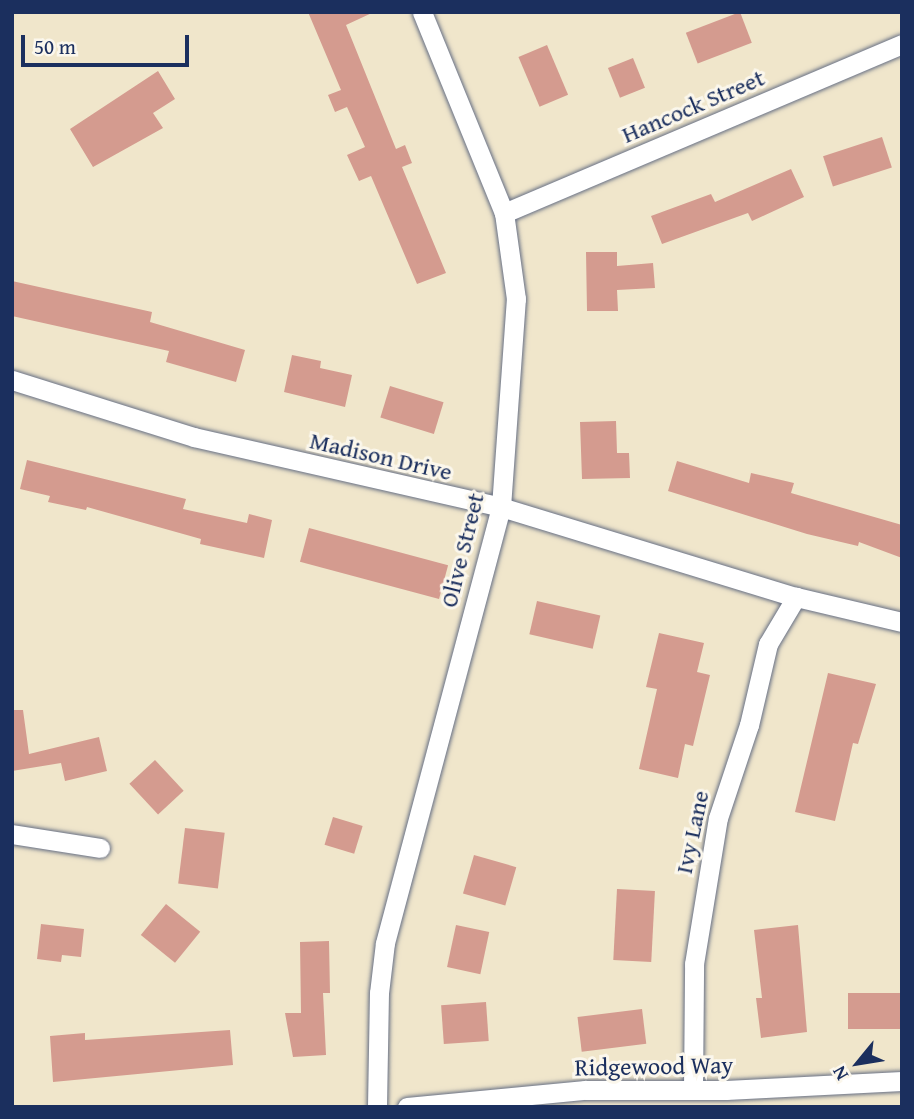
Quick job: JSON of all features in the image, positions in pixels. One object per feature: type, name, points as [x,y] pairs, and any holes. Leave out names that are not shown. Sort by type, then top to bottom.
[{"type":"street","name":"Olive Street","points":[[377,1107],[379,993],[385,943],[501,507],[516,299],[504,213],[422,12]]},
{"type":"street","name":"Hancock Street","points":[[504,213],[902,44]]},
{"type":"street","name":"Madison Drive","points":[[12,380],[194,437],[501,507],[796,597],[902,622]]},
{"type":"street","name":"Ivy Lane","points":[[693,1090],[694,964],[718,818],[749,725],[768,644],[796,597]]},
{"type":"street","points":[[12,834],[100,848]]},
{"type":"street","name":"Ridgewood Way","points":[[407,1107],[561,1092],[693,1090],[902,1081]]},
{"type":"building","points":[[308,12],[374,12],[346,25],[396,149],[405,145],[412,163],[402,167],[446,273],[417,284],[371,176],[359,181],[347,155],[365,147],[347,107],[335,112],[328,95],[341,90]]},
{"type":"building","points":[[740,12],[752,43],[698,64],[686,33]]},
{"type":"building","points":[[547,45],[568,95],[540,107],[518,57]]},
{"type":"building","points":[[633,58],[645,88],[620,98],[608,68]]},
{"type":"building","points":[[158,71],[175,99],[153,113],[163,128],[93,167],[70,129]]},
{"type":"building","points":[[882,137],[892,167],[833,187],[823,156]]},
{"type":"building","points":[[791,169],[804,197],[752,221],[748,213],[662,244],[651,216],[711,194],[715,202]]},
{"type":"building","points":[[586,252],[617,252],[617,266],[653,263],[655,288],[617,290],[618,311],[587,311]]},
{"type":"building","points":[[12,281],[152,312],[150,322],[245,350],[236,382],[166,362],[169,351],[12,316]]},
{"type":"building","points":[[292,355],[321,361],[320,368],[352,375],[345,407],[284,392]]},
{"type":"building","points":[[390,386],[444,402],[434,434],[380,418]]},
{"type":"building","points":[[616,421],[617,453],[629,453],[630,478],[582,479],[580,422]]},
{"type":"building","points":[[27,460],[186,499],[183,509],[247,523],[249,514],[272,520],[264,558],[200,544],[201,539],[87,507],[86,510],[48,502],[50,496],[20,489]]},
{"type":"building","points":[[677,461],[749,483],[751,473],[794,483],[791,493],[902,525],[902,558],[859,542],[858,546],[807,534],[668,491]]},
{"type":"building","points":[[309,528],[448,565],[439,599],[300,562]]},
{"type":"building","points":[[537,601],[600,616],[593,649],[529,634]]},
{"type":"building","points":[[659,633],[704,643],[697,672],[710,675],[693,746],[685,744],[678,778],[639,769],[657,689],[646,687]]},
{"type":"building","points":[[828,673],[876,684],[858,744],[853,743],[835,821],[795,812]]},
{"type":"building","points":[[12,710],[23,710],[29,754],[99,737],[107,771],[65,781],[61,763],[12,771]]},
{"type":"building","points":[[155,760],[184,791],[158,815],[129,784]]},
{"type":"building","points":[[333,817],[363,826],[354,854],[325,845]]},
{"type":"building","points":[[185,828],[225,833],[218,888],[178,884]]},
{"type":"building","points":[[474,855],[516,867],[505,906],[463,893]]},
{"type":"building","points":[[617,889],[655,891],[651,962],[613,960]]},
{"type":"building","points":[[166,904],[200,932],[175,963],[141,935]]},
{"type":"building","points":[[41,924],[84,929],[81,957],[62,955],[61,962],[37,959]]},
{"type":"building","points":[[456,925],[489,932],[480,974],[447,967]]},
{"type":"building","points":[[798,925],[807,1032],[761,1038],[756,998],[762,998],[754,930]]},
{"type":"building","points":[[329,941],[330,993],[323,993],[326,1055],[293,1057],[285,1013],[301,1013],[300,942]]},
{"type":"building","points":[[848,993],[902,993],[902,1029],[848,1029]]},
{"type":"building","points":[[486,1002],[489,1041],[444,1044],[441,1005]]},
{"type":"building","points":[[642,1009],[646,1044],[582,1052],[577,1017]]},
{"type":"building","points":[[230,1030],[233,1065],[53,1082],[50,1036],[85,1033],[85,1040]]}]
